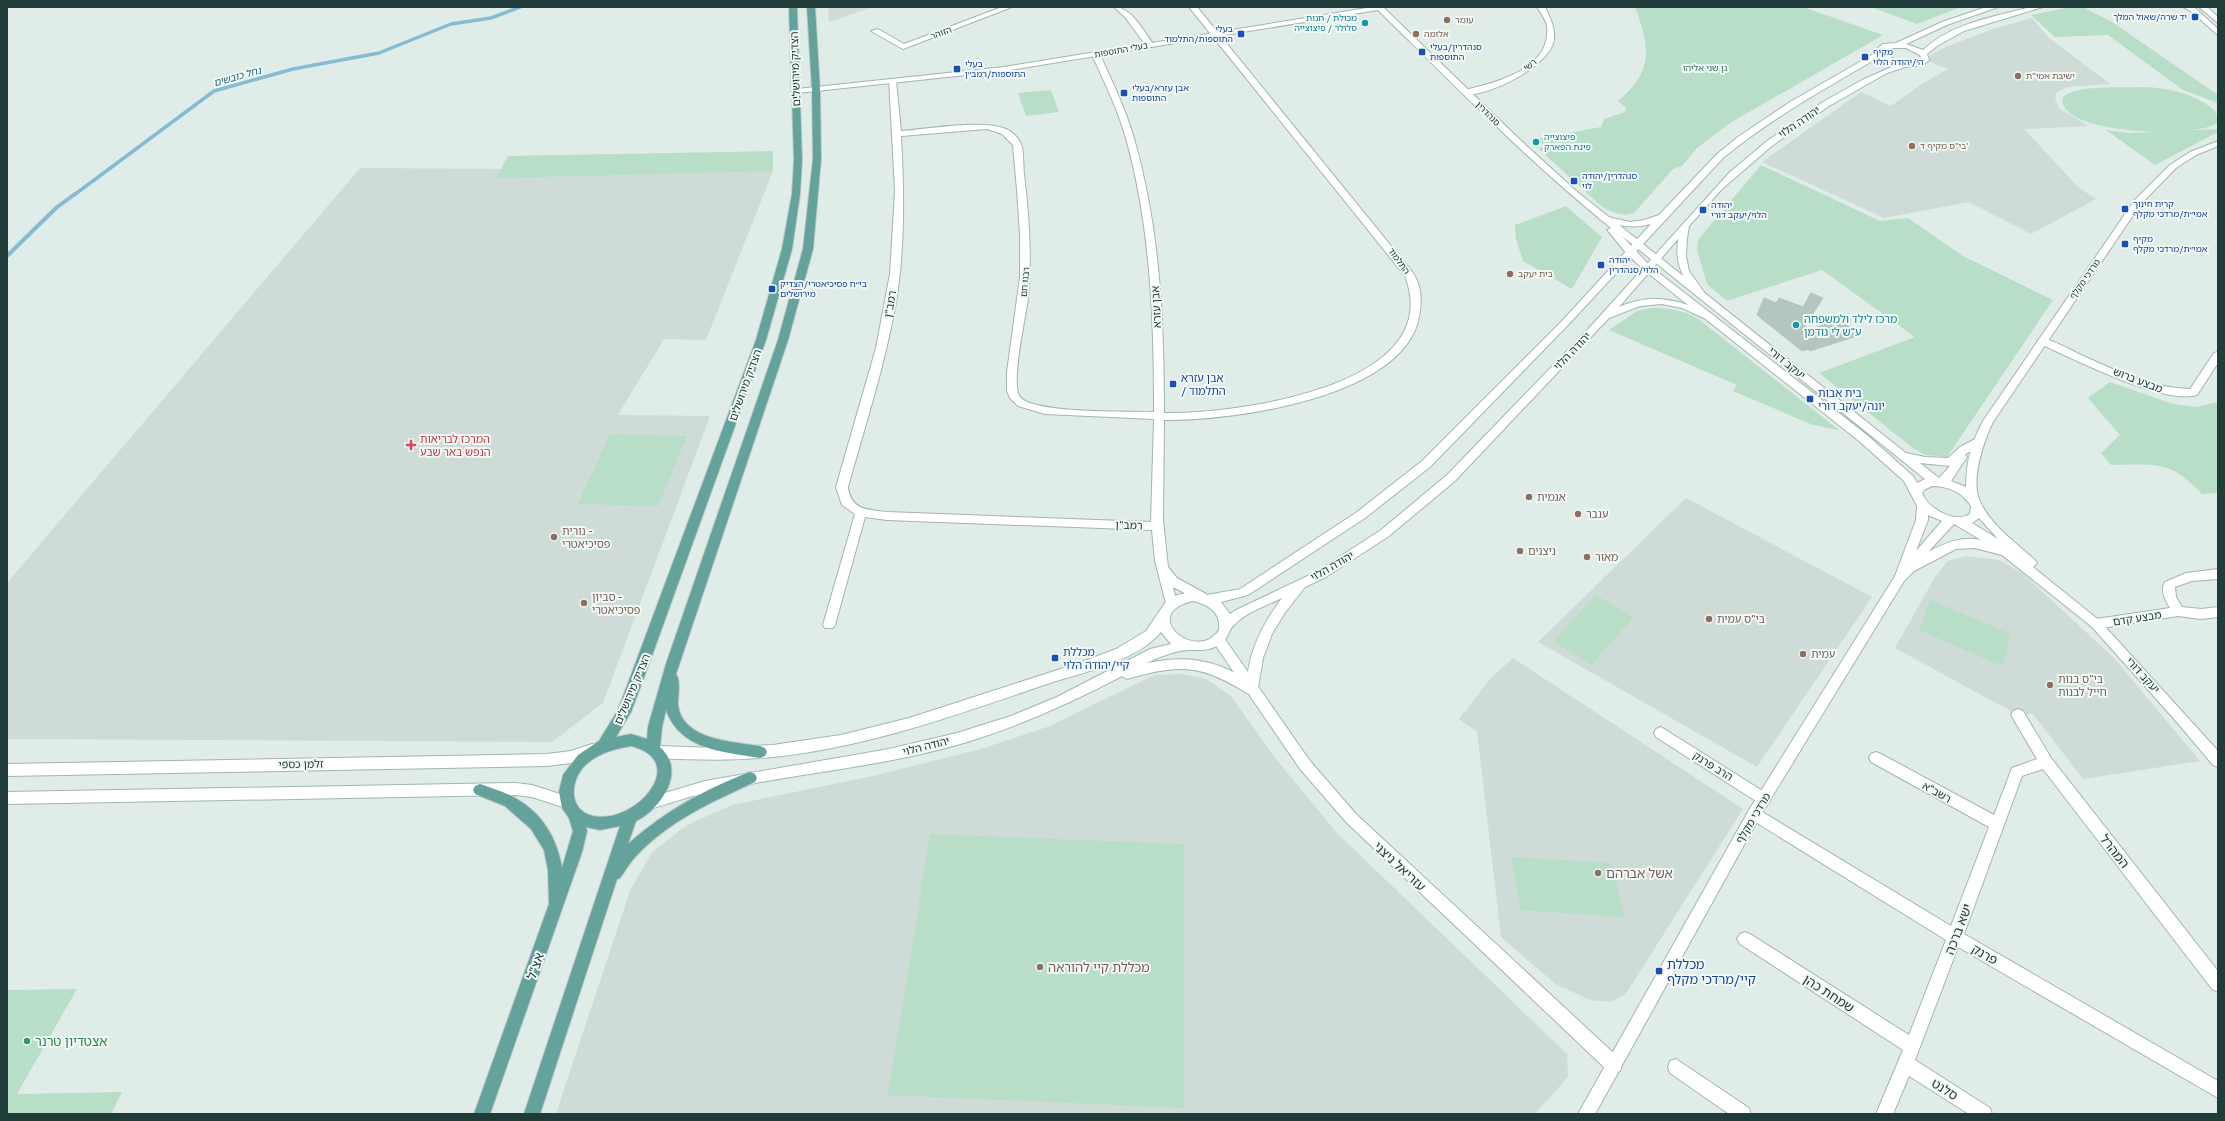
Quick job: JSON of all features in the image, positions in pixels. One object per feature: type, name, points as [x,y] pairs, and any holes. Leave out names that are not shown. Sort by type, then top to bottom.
[{"type":"main road","name":"הצדיק מירושלים","points":[[599,747],[624,712],[643,664],[761,340],[780,280],[792,227],[798,160],[797,88],[793,7]]},
{"type":"main road","name":"הצדיק מירושלים","points":[[656,750],[655,727],[672,664],[783,340],[801,279],[812,226],[816,193],[816,87],[811,7]]},
{"type":"main road","points":[[672,664],[672,707],[678,722],[702,740],[716,745],[760,752]]},
{"type":"main road","points":[[631,740],[643,742],[656,750],[664,766],[663,781],[658,792],[650,803],[630,817],[616,822],[601,824],[587,822],[576,817],[566,802],[564,791],[567,780],[573,769],[599,747],[631,740]]},
{"type":"main road","points":[[609,880],[633,849],[663,824],[694,804],[750,778]]},
{"type":"main road","points":[[480,790],[510,802],[536,824],[550,848],[555,870],[555,909]]},
{"type":"main road","name":"אצ\"ל","points":[[482,1114],[555,909],[580,831],[576,817]]},
{"type":"main road","points":[[532,1114],[630,817]]},
{"type":"street","name":"הזוהר","points":[[875,31],[903,47],[1008,7]]},
{"type":"street","points":[[1118,7],[1128,15],[1150,45]]},
{"type":"street","name":"התלמוד","points":[[1159,416],[1205,416],[1269,408],[1322,392],[1370,370],[1402,344],[1410,332],[1415,316],[1417,301],[1410,275],[1403,264],[1217,34],[1193,7]]},
{"type":"street","name":"בעלי התוספות","points":[[797,88],[1004,69],[1382,7]]},
{"type":"street","name":"סנהדרין","points":[[1382,7],[1514,139],[1602,216],[1634,248]]},
{"type":"street","name":"רשי","points":[[1467,92],[1483,89],[1513,77],[1546,53],[1553,40],[1553,31],[1542,7]]},
{"type":"street","points":[[1898,45],[1948,20],[1994,7]]},
{"type":"street","points":[[1898,45],[1913,48],[1923,54],[1936,42],[1946,36],[1997,18],[2039,7]]},
{"type":"street","points":[[2203,7],[2218,21]]},
{"type":"street","points":[[2190,8],[2218,33]]},
{"type":"street","name":"יהודה הלוי","points":[[1205,598],[1228,597],[1244,592],[1354,520],[1395,490],[1426,464],[1565,323],[1697,179],[1741,138],[1827,83],[1881,53],[1880,50],[1884,47],[1898,45]]},
{"type":"street","points":[[1881,53],[1888,59],[1905,64]]},
{"type":"street","name":"יהודה הלוי","points":[[1226,624],[1240,613],[1322,574],[1385,533],[1452,478],[1603,318],[1719,187],[1763,147],[1870,77],[1905,64],[1923,62],[1925,59],[1923,54]]},
{"type":"street","name":"אבן עזרא","points":[[1096,55],[1117,99],[1142,180],[1157,295],[1159,416],[1158,526],[1163,568],[1171,604]]},
{"type":"street","name":"רמב\"ן","points":[[892,80],[898,134],[900,199],[891,301],[873,379],[842,487],[842,495],[848,506],[855,511],[887,516],[1158,526]]},
{"type":"street","name":"רבנו תם","points":[[898,134],[987,127],[1001,129],[1014,138],[1026,225],[1027,258],[1024,294],[1012,376],[1012,391],[1016,399],[1026,406],[1051,411],[1159,416]]},
{"type":"street","name":"מרדכי מקלף","points":[[1900,578],[1912,567],[1938,529],[1955,521],[1974,516],[1977,512],[1971,483],[1977,442],[1988,421],[2137,203],[2163,172],[2181,160],[2218,144]]},
{"type":"street","points":[[1602,216],[1618,223],[1633,225],[1644,224],[1662,216]]},
{"type":"street","points":[[1685,225],[1681,244],[1681,264],[1689,282],[1701,295]]},
{"type":"street","name":"יעקב דורי","points":[[1634,248],[1655,259],[1891,447],[1939,482],[1960,489],[1975,503],[1989,523],[2062,596]]},
{"type":"street","name":"יעקב דורי","points":[[1634,248],[1647,268],[1713,318],[1863,438],[1910,479],[1923,506],[1940,517],[1955,521],[1984,535],[2096,624],[2180,716],[2218,761]]},
{"type":"street","points":[[1603,318],[1632,304],[1651,301],[1683,305],[1713,318]]},
{"type":"street","name":"מבצע ברוש","points":[[2042,341],[2150,386],[2181,394],[2193,393],[2218,355]]},
{"type":"street","points":[[1891,447],[1914,458],[1938,463],[1950,462],[1964,450],[1977,442]]},
{"type":"street","points":[[1916,493],[1922,484],[1939,482],[1951,473],[1964,450]]},
{"type":"street","name":"מרדכי מקלף","points":[[1586,1114],[1754,814],[1900,578],[1922,520],[1923,506]]},
{"type":"street","points":[[830,625],[861,512]]},
{"type":"street","points":[[1912,567],[1948,546],[1966,543],[1991,547],[2008,556],[2041,581]]},
{"type":"street","points":[[1162,619],[1166,632],[1172,638],[1187,645],[1198,646],[1209,644],[1218,639],[1226,624],[1222,610],[1205,598],[1173,581],[1163,568]]},
{"type":"street","name":"מבצע קדם","points":[[2178,611],[2170,597],[2169,585],[2176,580],[2192,576],[2218,574]]},
{"type":"street","points":[[1101,682],[1156,665],[1197,663],[1228,673],[1252,689],[1254,663],[1264,634],[1281,607],[1302,583]]},
{"type":"street","points":[[656,750],[714,754],[760,752],[826,744],[897,728],[990,698],[1111,656],[1146,638],[1155,631],[1165,610],[1171,604],[1185,597],[1205,598]]},
{"type":"street","name":"מבצע קדם","points":[[2096,624],[2178,611],[2201,614],[2218,612]]},
{"type":"street","name":"עזריאל ניצני","points":[[1218,639],[1305,765],[1351,818],[1614,1064]]},
{"type":"street","name":"יהודה הלוי","points":[[650,803],[705,787],[882,756],[957,739],[1015,720],[1062,701],[1155,653],[1187,645]]},
{"type":"street","name":"המהרל","points":[[2018,715],[2046,762],[2218,984]]},
{"type":"street","name":"הרב פרנק","points":[[1661,733],[1764,799]]},
{"type":"street","name":"זלמן כספי","points":[[7,770],[547,760],[571,757],[599,747]]},
{"type":"street","name":"רשב\"א","points":[[1876,758],[1998,825]]},
{"type":"street","name":"ישא ברכה","points":[[1884,1114],[1913,1047],[2017,772],[2046,762]]},
{"type":"street","points":[[7,798],[532,790],[566,802]]},
{"type":"street","name":"פרנק","points":[[1754,814],[1955,937],[2218,1090]]},
{"type":"street","name":"שמחת כהן","points":[[1745,939],[1913,1047]]},
{"type":"street","name":"סלנט","points":[[1906,1064],[1984,1114]]},
{"type":"street","points":[[1676,1066],[1742,1114]]},
{"type":"shaded area","points":[[828,7],[873,7],[829,22]]},
{"type":"shaded area","name":"בי\"ס מקיף ד'","points":[[2032,18],[2049,38],[2110,84],[2068,87],[2057,92],[2055,99],[2060,109],[2089,126],[2024,129],[2078,187],[2096,199],[2031,234],[1969,202],[1884,218],[1762,162],[1861,92],[1891,106],[1920,85],[1948,69],[1923,59],[1946,47],[1993,29]]},
{"type":"shaded area","name":"המרכז לבריאות הנפש באר שבע","points":[[360,168],[773,171],[706,340],[664,339],[618,415],[710,416],[603,703],[552,742],[7,739],[7,583]]},
{"type":"shaded area","name":"בי\"ס עמית","points":[[1686,498],[1872,597],[1757,767],[1538,642]]},
{"type":"shaded area","name":"בי\"ס בנות חייל לבנות","points":[[1966,556],[1999,560],[2022,573],[2113,657],[2200,761],[2083,779],[2033,714],[2018,715],[1895,648],[1935,577],[1948,561]]},
{"type":"shaded area","name":"אשל אברהם","points":[[1513,658],[1743,809],[1625,995],[1610,1002],[1590,1000],[1557,985],[1501,937],[1477,732],[1459,719],[1491,678]]},
{"type":"shaded area","name":"מכללת קיי להוראה","points":[[1183,674],[1206,679],[1231,696],[1276,759],[1337,833],[1567,1054],[1568,1077],[1535,1114],[556,1114],[630,891],[652,852],[687,825],[732,805],[873,776],[981,749],[1050,726],[1154,675]]},
{"type":"green space","name":"גן שני אליהו","points":[[1635,7],[1803,7],[1883,35],[1730,123],[1697,148],[1682,166],[1673,169],[1634,213],[1620,214],[1599,204],[1538,148],[1546,147],[1537,139],[1601,127],[1604,119],[1625,112],[1626,108],[1618,101],[1630,90],[1638,79],[1646,58],[1644,34]]},
{"type":"green space","points":[[1871,7],[1961,7],[1917,24]]},
{"type":"green space","points":[[2072,7],[2083,7],[2112,22],[2218,95],[2218,103],[2183,90],[2108,35],[2055,37],[2031,15]]},
{"type":"green space","points":[[2144,87],[2163,89],[2191,96],[2216,112],[2218,122],[2207,127],[2187,131],[2160,132],[2104,127],[2081,120],[2067,110],[2063,97],[2079,90],[2090,88]]},
{"type":"green space","points":[[1051,90],[1059,112],[1026,116],[1018,93]]},
{"type":"green space","points":[[2218,129],[2218,132],[2155,165],[2106,130],[2129,133]]},
{"type":"green space","points":[[773,151],[773,171],[496,178],[508,156]]},
{"type":"green space","points":[[1761,165],[1880,221],[1908,218],[1963,256],[2053,300],[1947,457],[1926,455],[1914,449],[1819,373],[1915,337],[1822,270],[1727,301],[1707,284],[1697,250],[1698,240]]},
{"type":"green space","points":[[1566,206],[1602,237],[1572,289],[1523,261],[1516,239],[1515,225]]},
{"type":"green space","points":[[1651,308],[1675,310],[1697,318],[1839,430],[1813,425],[1733,391],[1737,385],[1609,330],[1637,311]]},
{"type":"green space","points":[[2110,382],[2173,404],[2196,407],[2218,402],[2218,493],[2202,494],[2180,475],[2161,466],[2111,465],[2101,453],[2120,435],[2088,398]]},
{"type":"green space","points":[[610,434],[687,436],[658,506],[578,504]]},
{"type":"green space","points":[[1596,595],[1633,618],[1591,665],[1553,641]]},
{"type":"green space","points":[[1930,600],[2011,634],[2002,666],[1919,630]]},
{"type":"green space","points":[[930,834],[1184,844],[1184,1108],[888,1095]]},
{"type":"green space","points":[[1511,857],[1612,863],[1624,917],[1520,910]]},
{"type":"green space","name":"אצטדיון טרנר","points":[[77,989],[17,1094],[122,1092],[111,1114],[7,1114],[7,990]]},
{"type":"building","name":"מרכז לילד ולמשפחה ע\"ש לי גודמן","points":[[1811,293],[1823,298],[1801,332],[1840,320],[1860,335],[1810,351],[1808,349],[1802,351],[1757,315],[1764,298],[1776,303],[1779,298],[1803,307]]},
{"type":"waterway","name":"נחל כובשים","points":[[74,195],[214,91],[293,69],[379,53],[451,24],[491,18],[520,7]]},
{"type":"waterway","name":"נחל כובשים","points":[[7,256],[56,208],[75,194]]},
{"type":"place","name":"יד שרה/שאול המלך","points":[[2195,17]]},
{"type":"place","name":"עומר","points":[[1447,20]]},
{"type":"place","name":"מכולת / חנות סלולר / פיצוצייה","points":[[1365,23]]},
{"type":"place","name":"בעלי התוספות/התלמוד","points":[[1241,34]]},
{"type":"place","name":"אלומה","points":[[1416,34]]},
{"type":"place","name":"סנהדרין/בעלי התוספות","points":[[1422,52]]},
{"type":"place","name":"מקיף ה׳/יהודה הלוי","points":[[1865,57]]},
{"type":"place","name":"בעלי התוספות/רמב״ן","points":[[957,69]]},
{"type":"place","name":"ישיבת אמי\"ת","points":[[2018,76]]},
{"type":"place","name":"אבן עזרא/בעלי התוספות","points":[[1124,93]]},
{"type":"place","name":"פיצוצייה פינת הפארק","points":[[1536,142]]},
{"type":"place","name":"בי\"ס מקיף ד'","points":[[1912,146]]},
{"type":"place","name":"סנהדרין/יהודה לוי","points":[[1574,181]]},
{"type":"place","name":"קרית חינוך אמי״ת/מרדכי מקלף","points":[[2125,209]]},
{"type":"place","name":"יהודה הלוי/יעקב דורי","points":[[1703,210]]},
{"type":"place","name":"מקיף אמי״ת/מרדכי מקלף","points":[[2125,244]]},
{"type":"place","name":"יהודה הלוי/סנהדרין","points":[[1601,265]]},
{"type":"place","name":"בית יעקב","points":[[1510,274]]},
{"type":"place","name":"בי״ח פסיכיאטרי/הצדיק מירושלים","points":[[772,289]]},
{"type":"place","name":"מרכז לילד ולמשפחה ע\"ש לי גודמן","points":[[1796,325]]},
{"type":"place","name":"אבן עזרא / התלמוד","points":[[1173,384]]},
{"type":"place","name":"בית אבות יונה/יעקב דורי","points":[[1810,399]]},
{"type":"place","name":"המרכז לבריאות הנפש באר שבע","points":[[411,445]]},
{"type":"place","name":"אגמית","points":[[1529,497]]},
{"type":"place","name":"ענבר","points":[[1578,514]]},
{"type":"place","name":"נורית - פסיכיאטרי","points":[[554,537]]},
{"type":"place","name":"ניצנים","points":[[1520,551]]},
{"type":"place","name":"מאור","points":[[1587,557]]},
{"type":"place","name":"סביון - פסיכיאטרי","points":[[584,603]]},
{"type":"place","name":"בי\"ס עמית","points":[[1709,619]]},
{"type":"place","name":"עמית","points":[[1803,654]]},
{"type":"place","name":"מכללת קיי/יהודה הלוי","points":[[1055,658]]},
{"type":"place","name":"בי\"ס בנות חייל לבנות","points":[[2050,685]]},
{"type":"place","name":"אשל אברהם","points":[[1598,873]]},
{"type":"place","name":"מכללת קיי להוראה","points":[[1040,967]]},
{"type":"place","name":"מכללת קיי/מרדכי מקלף","points":[[1659,971]]},
{"type":"place","name":"אצטדיון טרנר","points":[[27,1041]]}]
